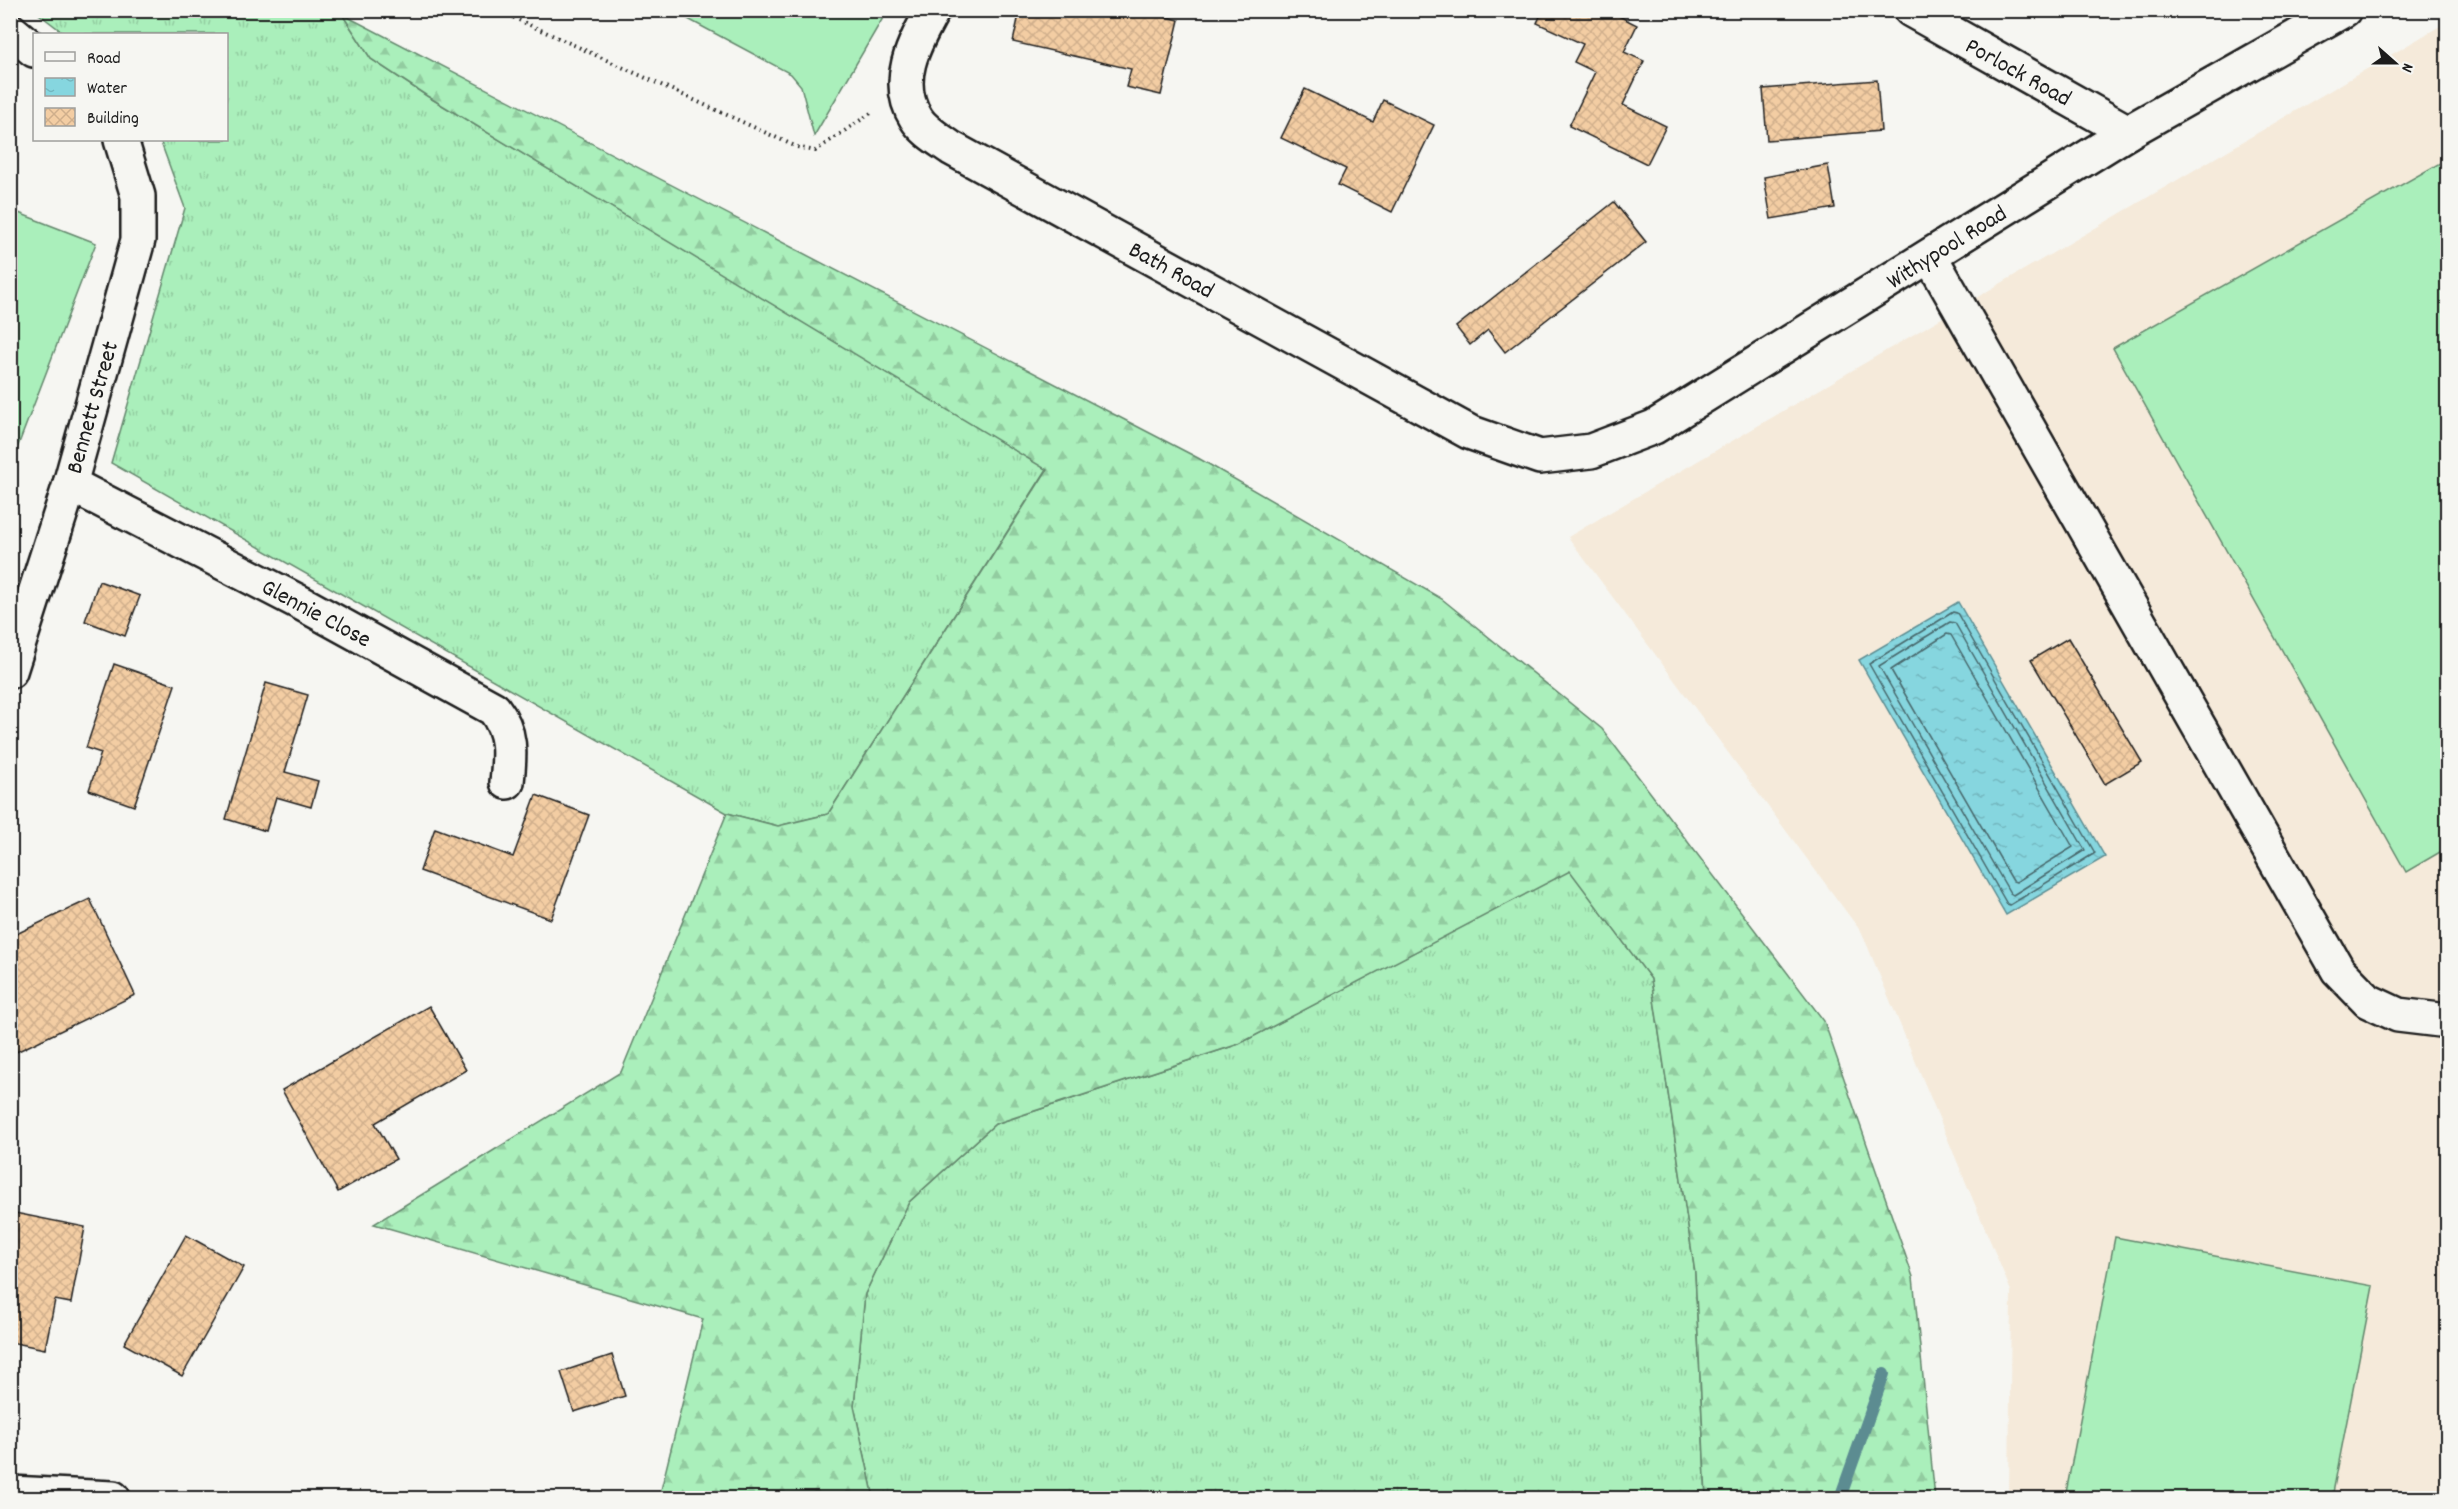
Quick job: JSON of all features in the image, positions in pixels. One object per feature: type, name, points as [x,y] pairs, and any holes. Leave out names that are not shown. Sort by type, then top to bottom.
[{"type":"street","points":[[904,90],[912,48],[933,10]]},
{"type":"street","name":"Porlock Road","points":[[1911,10],[2128,132]]},
{"type":"street","name":"Withypool Road","points":[[1540,457],[1591,451],[1654,427],[2128,132],[2344,10]]},
{"type":"street","points":[[10,30],[33,49]]},
{"type":"street","name":"Bath Road","points":[[904,90],[916,120],[951,148],[1469,432],[1540,457]]},
{"type":"street","name":"Bennett Street","points":[[10,671],[70,484],[138,240],[138,195],[121,141]]},
{"type":"street","points":[[1930,256],[2338,970],[2368,1001],[2398,1015],[2448,1021]]},
{"type":"street","name":"Glennie Close","points":[[70,484],[313,609],[494,709],[504,723],[509,741],[507,782]]},
{"type":"street","points":[[10,1493],[113,1498]]},
{"type":"path","points":[[187,10],[200,14],[297,10]]},
{"type":"path","points":[[497,10],[797,147],[815,151],[904,90]]},
{"type":"shaded area","points":[[2447,22],[2447,1498],[2009,1498],[2011,1291],[1862,933],[1568,537]]},
{"type":"green space","points":[[35,11],[336,11],[342,14],[371,59],[427,96],[1047,469],[828,814],[778,826],[727,813],[111,463],[185,208],[160,141],[228,141],[228,33],[64,33]]},
{"type":"green space","points":[[673,11],[887,11],[814,136],[801,86],[791,74]]},
{"type":"green space","points":[[342,14],[1198,458],[1442,599],[1602,729],[1824,1021],[1913,1277],[1935,1498],[1706,1498],[1695,1273],[1651,979],[1570,871],[1239,1044],[995,1124],[909,1202],[865,1294],[854,1406],[874,1498],[659,1498],[703,1319],[374,1224],[621,1072],[727,813],[778,826],[828,814],[1047,470],[427,96],[371,59]]},
{"type":"green space","points":[[2447,159],[2447,848],[2406,872],[2113,348]]},
{"type":"green space","points":[[11,210],[96,243],[11,464]]},
{"type":"green space","points":[[1570,870],[1651,979],[1695,1273],[1706,1498],[874,1498],[854,1406],[865,1294],[909,1202],[995,1124],[1239,1044]]},
{"type":"green space","points":[[2115,1237],[2373,1286],[2332,1498],[2065,1498]]},
{"type":"water","points":[[1958,602],[2105,857],[2006,915],[1859,660]]},
{"type":"building","points":[[1020,10],[1140,10],[1179,20],[1161,95],[1126,87],[1131,69],[1013,42]]},
{"type":"building","points":[[1543,10],[1607,10],[1637,25],[1624,52],[1644,61],[1623,105],[1666,126],[1647,164],[1569,126],[1595,72],[1574,62],[1583,44],[1537,23]]},
{"type":"building","points":[[1877,80],[1881,131],[1767,140],[1763,89]]},
{"type":"building","points":[[1305,89],[1373,122],[1383,100],[1434,125],[1392,212],[1338,185],[1346,169],[1281,138]]},
{"type":"building","points":[[1828,165],[1835,208],[1771,219],[1764,177]]},
{"type":"building","points":[[1614,202],[1646,242],[1505,352],[1488,330],[1470,345],[1456,327]]},
{"type":"building","points":[[99,581],[140,596],[125,636],[85,621]]},
{"type":"building","points":[[2068,638],[2142,762],[2105,784],[2031,660]]},
{"type":"building","points":[[114,664],[175,685],[134,806],[89,790],[101,753],[86,748]]},
{"type":"building","points":[[266,683],[308,695],[285,772],[318,781],[311,807],[276,797],[266,831],[226,819]]},
{"type":"building","points":[[536,795],[589,815],[551,919],[420,871],[435,828],[513,857]]},
{"type":"building","points":[[90,899],[135,995],[10,1055],[10,937]]},
{"type":"building","points":[[429,1006],[466,1070],[375,1123],[396,1159],[338,1192],[282,1090]]},
{"type":"building","points":[[10,1212],[85,1227],[71,1303],[55,1300],[45,1349],[10,1342]]},
{"type":"building","points":[[186,1235],[244,1267],[182,1376],[124,1344]]},
{"type":"building","points":[[612,1355],[625,1396],[574,1412],[561,1372]]},
{"type":"waterway","points":[[1840,1498],[1884,1374]]}]
